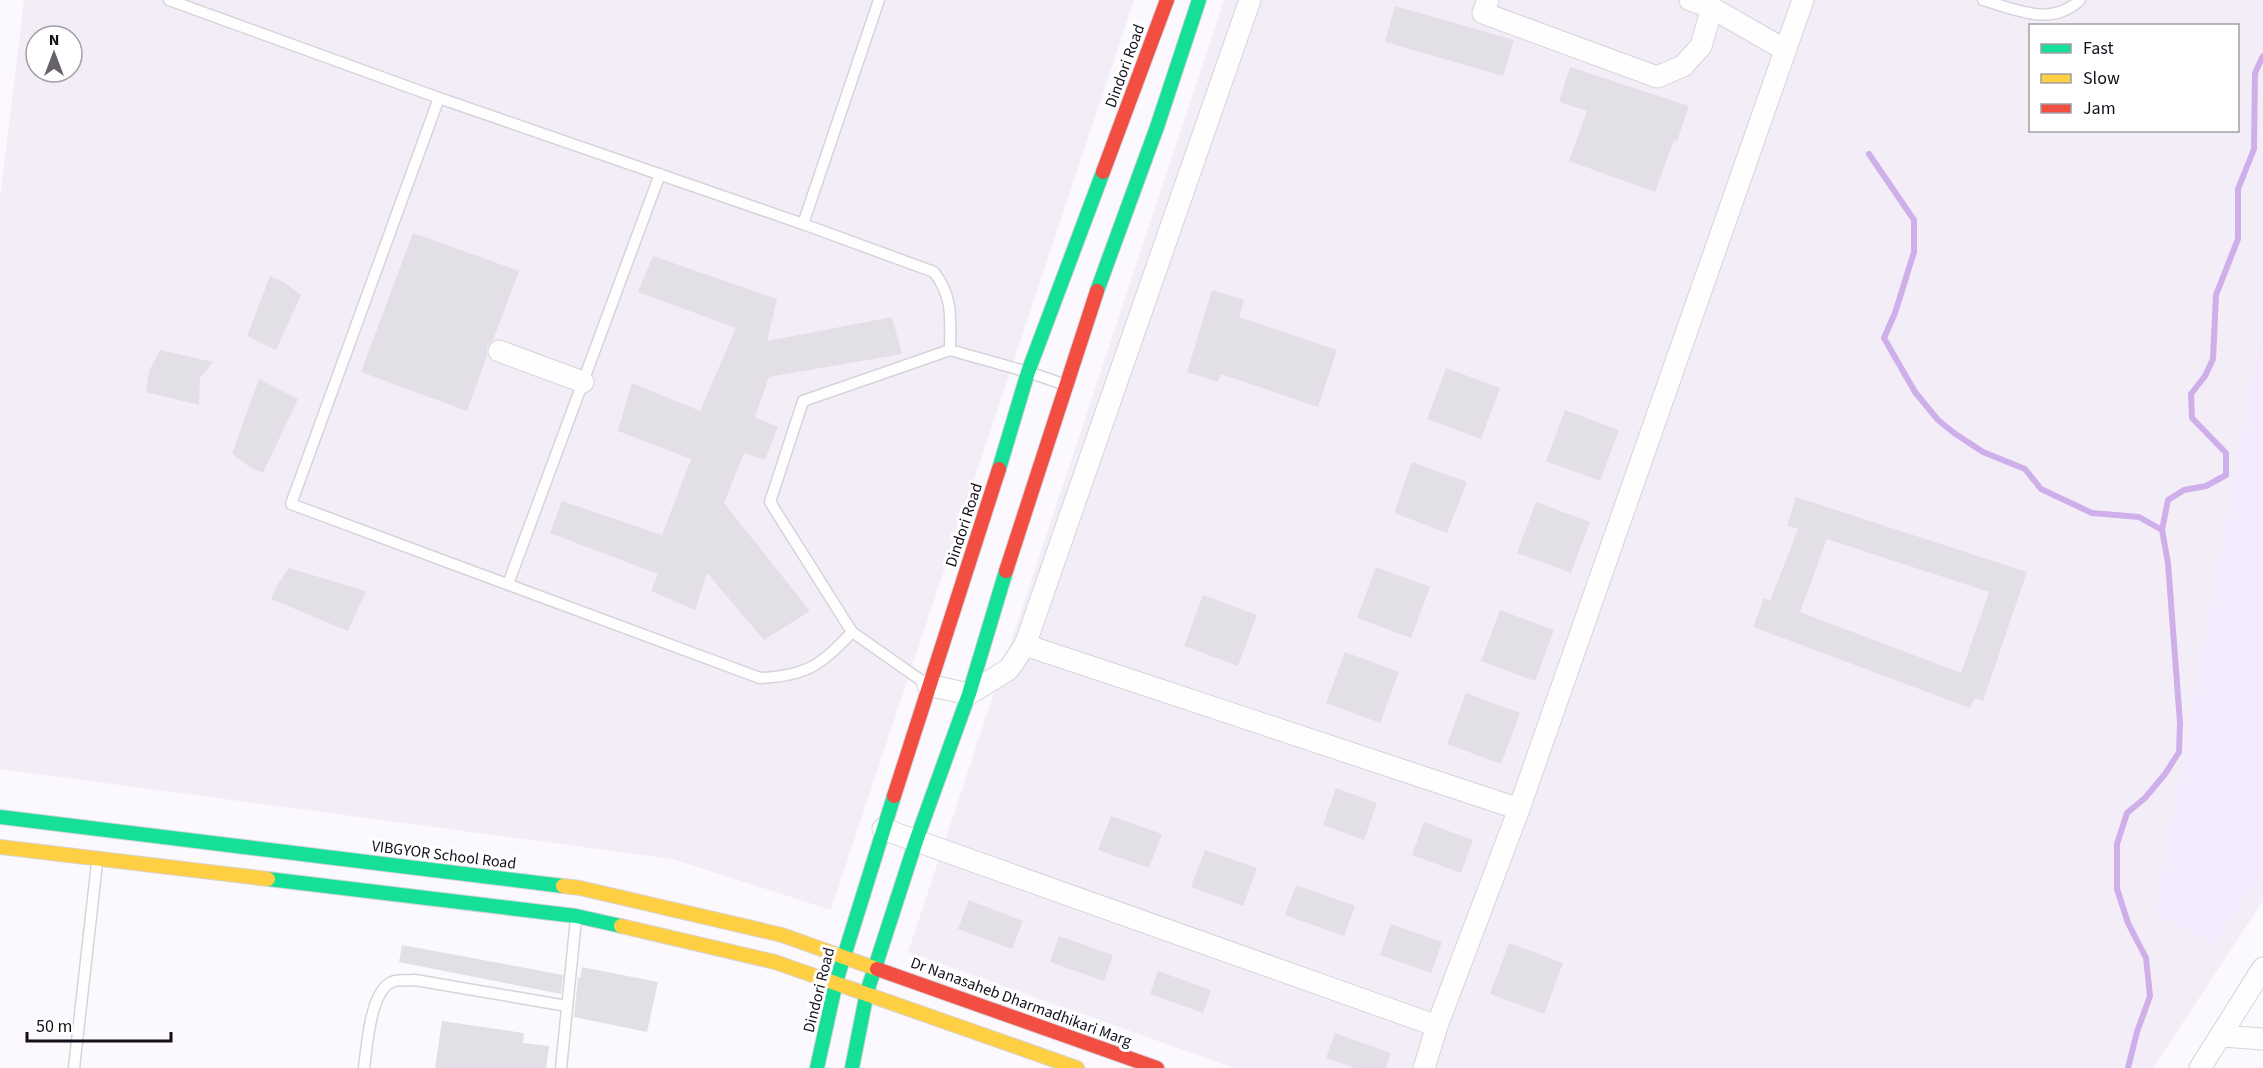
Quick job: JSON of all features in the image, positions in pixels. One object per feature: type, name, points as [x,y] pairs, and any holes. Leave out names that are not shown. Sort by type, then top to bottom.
[{"type":"main road","name":"Dindori Road","points":[[817,1068],[836,982],[928,685],[995,484],[1028,372],[1167,0]]},
{"type":"main road","points":[[852,1068],[867,992],[916,841],[969,694],[1023,514],[1065,385],[1157,127],[1199,0]]},
{"type":"main road","name":"VIBGYOR School Road","points":[[0,817],[100,844],[578,902],[782,935],[875,968]]},
{"type":"main road","name":"VIBGYOR School Road","points":[[0,847],[100,844],[578,902],[867,992]]},
{"type":"main road","name":"Dr Nanasaheb Dharmadhikari Marg","points":[[875,968],[1157,1068]]},
{"type":"main road","points":[[867,992],[1045,1062],[1077,1068]]},
{"type":"street","points":[[928,685],[969,694],[1009,669],[1025,645],[1250,0]]},
{"type":"street","points":[[1488,0],[1483,13],[1657,77],[1683,66],[1701,46],[1712,8]]},
{"type":"street","points":[[1690,0],[1712,8],[1785,50]]},
{"type":"street","points":[[1424,1068],[1437,1026],[1519,809],[1803,0]]},
{"type":"street","points":[[499,351],[583,382]]},
{"type":"street","points":[[1025,645],[1519,809]]},
{"type":"street","points":[[883,829],[1437,1026]]},
{"type":"street","points":[[2200,1068],[2263,968]]},
{"type":"street","points":[[2222,1036],[2263,1039]]},
{"type":"lane","points":[[169,0],[439,98],[803,224],[934,272],[943,284],[949,301],[950,350]]},
{"type":"lane","points":[[803,224],[879,0]]},
{"type":"lane","points":[[1983,0],[2039,16],[2060,13],[2080,0]]},
{"type":"lane","points":[[439,98],[291,504],[760,678],[799,673],[831,655],[852,632]]},
{"type":"lane","points":[[508,585],[660,174]]},
{"type":"lane","points":[[928,685],[852,632],[770,502],[803,401],[950,350],[1065,385]]},
{"type":"lane","points":[[74,1068],[100,844]]},
{"type":"lane","points":[[561,1068],[578,902]]},
{"type":"lane","points":[[363,1068],[374,1007],[382,990],[392,981],[415,980],[567,1006]]},
{"type":"shaded area","points":[[24,0],[1134,0],[831,910],[672,859],[0,769],[0,198]]},
{"type":"shaded area","points":[[1224,0],[2263,0],[2263,901],[2153,1068],[1234,1068],[908,952]]},
{"type":"shaded area","points":[[2263,336],[2263,871],[2213,945],[2155,913],[2252,375]]},
{"type":"building","points":[[1395,6],[1514,40],[1503,76],[1385,42]]},
{"type":"building","points":[[1570,67],[1689,106],[1655,192],[1569,161],[1587,111],[1559,102]]},
{"type":"building","points":[[413,233],[519,271],[493,340],[487,346],[487,356],[467,411],[361,372]]},
{"type":"building","points":[[653,256],[777,299],[767,341],[892,317],[902,354],[769,377],[755,417],[778,427],[765,460],[744,453],[724,503],[810,611],[764,640],[707,573],[695,610],[651,591],[658,574],[550,533],[562,501],[662,535],[691,459],[618,431],[632,383],[700,411],[736,328],[638,292]]},
{"type":"building","points":[[270,276],[282,281],[301,295],[276,350],[247,336]]},
{"type":"building","points":[[1212,290],[1244,300],[1239,317],[1337,350],[1318,407],[1221,374],[1218,382],[1187,372]]},
{"type":"building","points":[[160,350],[213,362],[200,378],[199,405],[146,392],[149,371]]},
{"type":"building","points":[[1446,368],[1500,388],[1481,439],[1427,419]]},
{"type":"building","points":[[259,379],[298,399],[263,473],[251,468],[232,454]]},
{"type":"building","points":[[1565,410],[1619,430],[1600,481],[1546,461]]},
{"type":"building","points":[[1412,462],[1467,482],[1447,533],[1394,513]]},
{"type":"building","points":[[1796,497],[2027,572],[1983,701],[1975,698],[1970,708],[1753,627],[1764,598],[1770,601],[1798,529],[1787,526]],"holes":[[[1827,539],[1989,592],[1961,673],[1800,612]]]},
{"type":"building","points":[[1536,502],[1590,522],[1571,573],[1517,553]]},
{"type":"building","points":[[1376,567],[1430,587],[1411,638],[1357,618]]},
{"type":"building","points":[[289,568],[366,591],[348,631],[271,599]]},
{"type":"building","points":[[1203,595],[1257,615],[1238,666],[1184,646]]},
{"type":"building","points":[[1500,610],[1554,630],[1535,681],[1481,661]]},
{"type":"building","points":[[1345,652],[1399,672],[1380,723],[1326,703]]},
{"type":"building","points":[[1466,693],[1520,713],[1501,764],[1447,744]]},
{"type":"building","points":[[1336,788],[1377,803],[1364,840],[1323,825]]},
{"type":"building","points":[[1111,816],[1162,834],[1149,868],[1098,850]]},
{"type":"building","points":[[1424,822],[1473,840],[1461,873],[1412,855]]},
{"type":"building","points":[[1205,850],[1257,868],[1243,906],[1191,887]]},
{"type":"building","points":[[1296,885],[1355,906],[1344,936],[1285,915]]},
{"type":"building","points":[[969,900],[1023,921],[1012,949],[958,929]]},
{"type":"building","points":[[1391,924],[1442,942],[1431,973],[1380,955]]},
{"type":"building","points":[[1059,936],[1113,955],[1104,981],[1050,962]]},
{"type":"building","points":[[1509,943],[1563,963],[1544,1014],[1490,994]]},
{"type":"building","points":[[402,945],[563,975],[561,994],[399,962]]},
{"type":"building","points":[[582,967],[658,982],[647,1032],[574,1017],[578,977],[580,978]]},
{"type":"building","points":[[1158,971],[1211,990],[1203,1013],[1150,994]]},
{"type":"building","points":[[442,1021],[524,1033],[523,1043],[549,1046],[546,1068],[435,1068]]},
{"type":"building","points":[[1335,1033],[1391,1053],[1386,1068],[1355,1068],[1326,1058]]},
{"type":"waterway","points":[[2162,530],[2168,500],[2184,490],[2206,486],[2226,475],[2226,453],[2192,418],[2191,394],[2205,376],[2213,359],[2216,295],[2238,239],[2238,189],[2254,149],[2255,73],[2263,56]]},
{"type":"waterway","points":[[1869,154],[1914,220],[1914,252],[1895,313],[1884,338],[1915,392],[1938,420],[1954,433],[1983,452],[2025,469],[2041,489],[2092,513],[2139,517],[2162,530],[2168,563],[2180,723],[2179,752],[2165,774],[2145,798],[2127,813],[2117,844],[2117,889],[2128,923],[2146,958],[2150,996],[2137,1032],[2128,1068]]},
{"type":"traffic: fast","points":[[1097,291],[1157,127],[1199,0]]},
{"type":"traffic: fast","points":[[999,469],[1028,372],[1103,172]]},
{"type":"traffic: fast","points":[[852,1068],[867,992],[916,841],[969,694],[1006,571]]},
{"type":"traffic: fast","points":[[817,1068],[836,982],[894,796]]},
{"type":"traffic: fast","points":[[0,817],[563,886]]},
{"type":"traffic: fast","points":[[268,879],[576,916],[621,926]]},
{"type":"traffic: slow","points":[[0,847],[268,879]]},
{"type":"traffic: slow","points":[[563,886],[782,935],[877,969]]},
{"type":"traffic: slow","points":[[621,926],[775,962],[1077,1068]]},
{"type":"traffic: jam","points":[[1103,172],[1167,0]]},
{"type":"traffic: jam","points":[[1006,571],[1097,291]]},
{"type":"traffic: jam","points":[[894,796],[999,469]]},
{"type":"traffic: jam","points":[[877,969],[1157,1068]]}]
